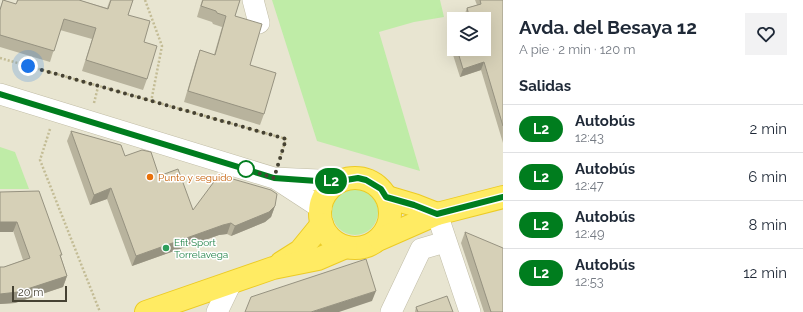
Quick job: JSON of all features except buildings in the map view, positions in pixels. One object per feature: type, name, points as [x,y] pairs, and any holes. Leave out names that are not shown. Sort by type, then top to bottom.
[{"type":"highway","points":[[273,268],[300,251],[321,216],[326,193],[340,181],[353,178],[366,180],[381,189],[386,197],[390,209],[389,223],[380,238]]},
{"type":"highway","points":[[386,197],[414,205],[437,214]]},
{"type":"highway","points":[[321,216],[330,238],[346,247],[364,248],[380,238],[437,214],[497,200]]},
{"type":"highway","points":[[146,312],[273,268],[318,259],[346,247]]},
{"type":"street","points":[[253,0],[259,23]]},
{"type":"street","points":[[0,94],[274,178],[340,181]]},
{"type":"street","points":[[274,178],[321,216]]},
{"type":"street","points":[[437,214],[470,312]]},
{"type":"street","points":[[391,312],[421,249],[446,242]]},
{"type":"street","points":[[217,312],[231,283]]},
{"type":"path","points":[[145,0],[162,46],[151,102]]},
{"type":"path","points":[[0,58],[286,139],[274,178]]},
{"type":"path","points":[[56,111],[40,160],[100,312]]},
{"type":"shaded area","points":[[0,0],[503,0],[503,312],[0,312]]},
{"type":"green space","points":[[272,0],[440,0],[444,17],[414,22],[379,32],[420,171],[317,141]]},
{"type":"green space","points":[[0,147],[15,152],[29,189],[0,189]]},
{"type":"green space","points":[[360,189],[372,195],[377,203],[377,221],[372,229],[364,234],[350,235],[338,229],[333,221],[332,207],[338,195],[346,190]]},
{"type":"bus line","name":"L2","points":[[0,94],[274,178],[317,181],[340,181],[358,178],[366,180],[381,189],[386,197],[414,205],[437,214],[503,197]]},
{"type":"place","name":"Punto y seguido","points":[[150,177]]},
{"type":"place","name":"Efit Sport Torrelavega","points":[[166,248]]},
{"type":"route","points":[[28,66],[286,139],[274,178],[246,169]]}]
